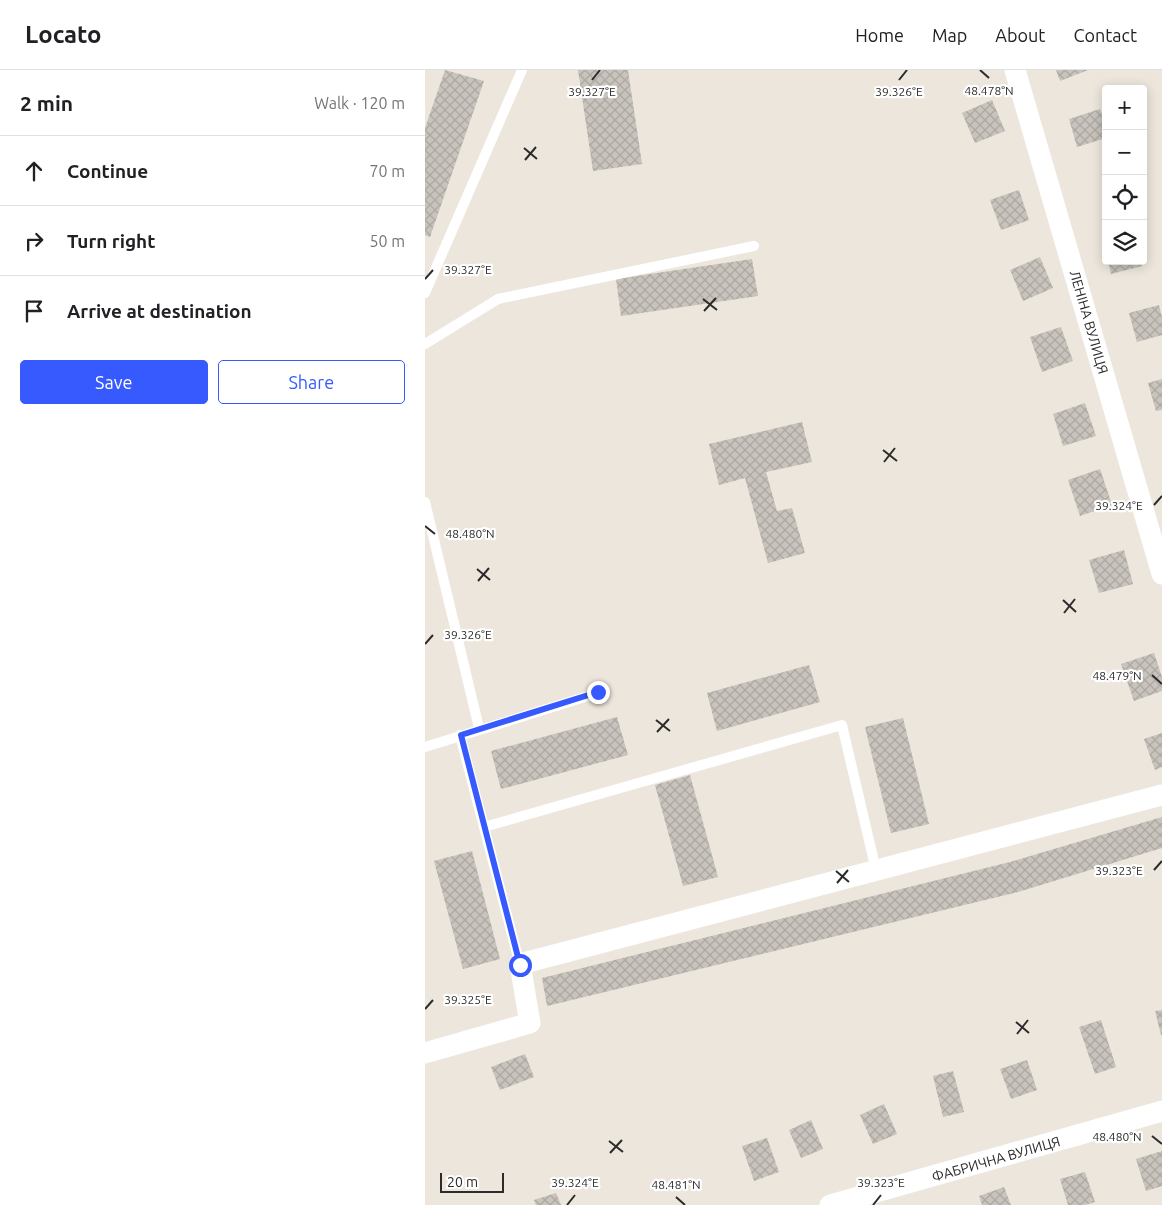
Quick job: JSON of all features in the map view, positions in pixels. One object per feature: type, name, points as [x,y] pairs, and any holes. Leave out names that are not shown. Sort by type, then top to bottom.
[{"type":"street","name":"ЛЕНІНА ВУЛИЦЯ","points":[[1015,70],[1162,574]]},
{"type":"street","points":[[425,1053],[530,1023],[520,965],[1162,795]]},
{"type":"street","name":"ФАБРИЧНА ВУЛИЦЯ","points":[[830,1205],[1162,1111]]},
{"type":"lane","points":[[425,293],[522,70]]},
{"type":"lane","points":[[425,344],[498,298],[754,246]]},
{"type":"lane","points":[[425,502],[479,728]]},
{"type":"lane","points":[[425,747],[479,728],[598,692]]},
{"type":"lane","points":[[484,826],[842,725],[876,870]]},
{"type":"lane","points":[[461,735],[520,965]]},
{"type":"building","points":[[445,70],[484,81],[430,237],[425,235],[425,128]]},
{"type":"building","points":[[578,70],[628,70],[642,164],[593,171]]},
{"type":"building","points":[[1056,70],[1088,70],[1060,81]]},
{"type":"building","points":[[992,100],[1005,131],[975,143],[962,113]]},
{"type":"building","points":[[1100,109],[1102,115],[1102,139],[1077,147],[1069,119]]},
{"type":"building","points":[[1019,190],[1029,220],[1001,230],[990,200]]},
{"type":"building","points":[[1040,257],[1053,288],[1023,301],[1010,270]]},
{"type":"building","points":[[752,259],[758,296],[621,316],[616,279]]},
{"type":"building","points":[[1109,265],[1142,266],[1111,274]]},
{"type":"building","points":[[1159,305],[1162,317],[1162,335],[1137,342],[1129,313]]},
{"type":"building","points":[[1061,327],[1073,361],[1042,372],[1030,337]]},
{"type":"building","points":[[1162,379],[1162,410],[1156,411],[1148,383]]},
{"type":"building","points":[[1085,403],[1096,436],[1063,446],[1053,414]]},
{"type":"building","points":[[802,422],[812,462],[766,472],[777,511],[792,508],[805,553],[768,563],[745,478],[719,485],[709,444]]},
{"type":"building","points":[[1100,469],[1112,505],[1080,516],[1068,480]]},
{"type":"building","points":[[1124,550],[1133,584],[1099,593],[1089,560]]},
{"type":"building","points":[[1154,653],[1162,677],[1162,691],[1134,701],[1121,664]]},
{"type":"building","points":[[809,665],[820,702],[717,731],[707,693]]},
{"type":"building","points":[[617,717],[628,755],[501,789],[491,751]]},
{"type":"building","points":[[903,718],[929,824],[891,833],[865,727]]},
{"type":"building","points":[[1162,733],[1162,767],[1155,770],[1144,739]]},
{"type":"building","points":[[690,775],[718,877],[683,886],[655,785]]},
{"type":"building","points":[[1162,817],[1162,848],[1018,892],[547,1006],[542,978],[1010,862]]},
{"type":"building","points":[[472,851],[500,959],[463,969],[434,861]]},
{"type":"building","points":[[1162,1010],[1162,1035],[1161,1035],[1155,1011]]},
{"type":"building","points":[[1101,1020],[1116,1067],[1095,1074],[1079,1027]]},
{"type":"building","points":[[525,1054],[534,1077],[500,1090],[491,1067]]},
{"type":"building","points":[[1027,1060],[1037,1090],[1011,1099],[1000,1069]]},
{"type":"building","points":[[953,1071],[964,1112],[943,1117],[933,1076]]},
{"type":"building","points":[[884,1104],[897,1134],[873,1144],[860,1115]]},
{"type":"building","points":[[811,1120],[823,1149],[801,1158],[789,1130]]},
{"type":"building","points":[[767,1138],[779,1172],[754,1181],[742,1146]]},
{"type":"building","points":[[1162,1151],[1162,1186],[1146,1191],[1136,1159]]},
{"type":"building","points":[[1085,1172],[1095,1202],[1085,1205],[1068,1205],[1060,1179]]},
{"type":"building","points":[[1004,1187],[1011,1205],[982,1205],[979,1196]]},
{"type":"building","points":[[556,1193],[561,1205],[536,1205],[534,1200]]},
{"type":"route","points":[[520,965],[461,735],[598,692]]}]
